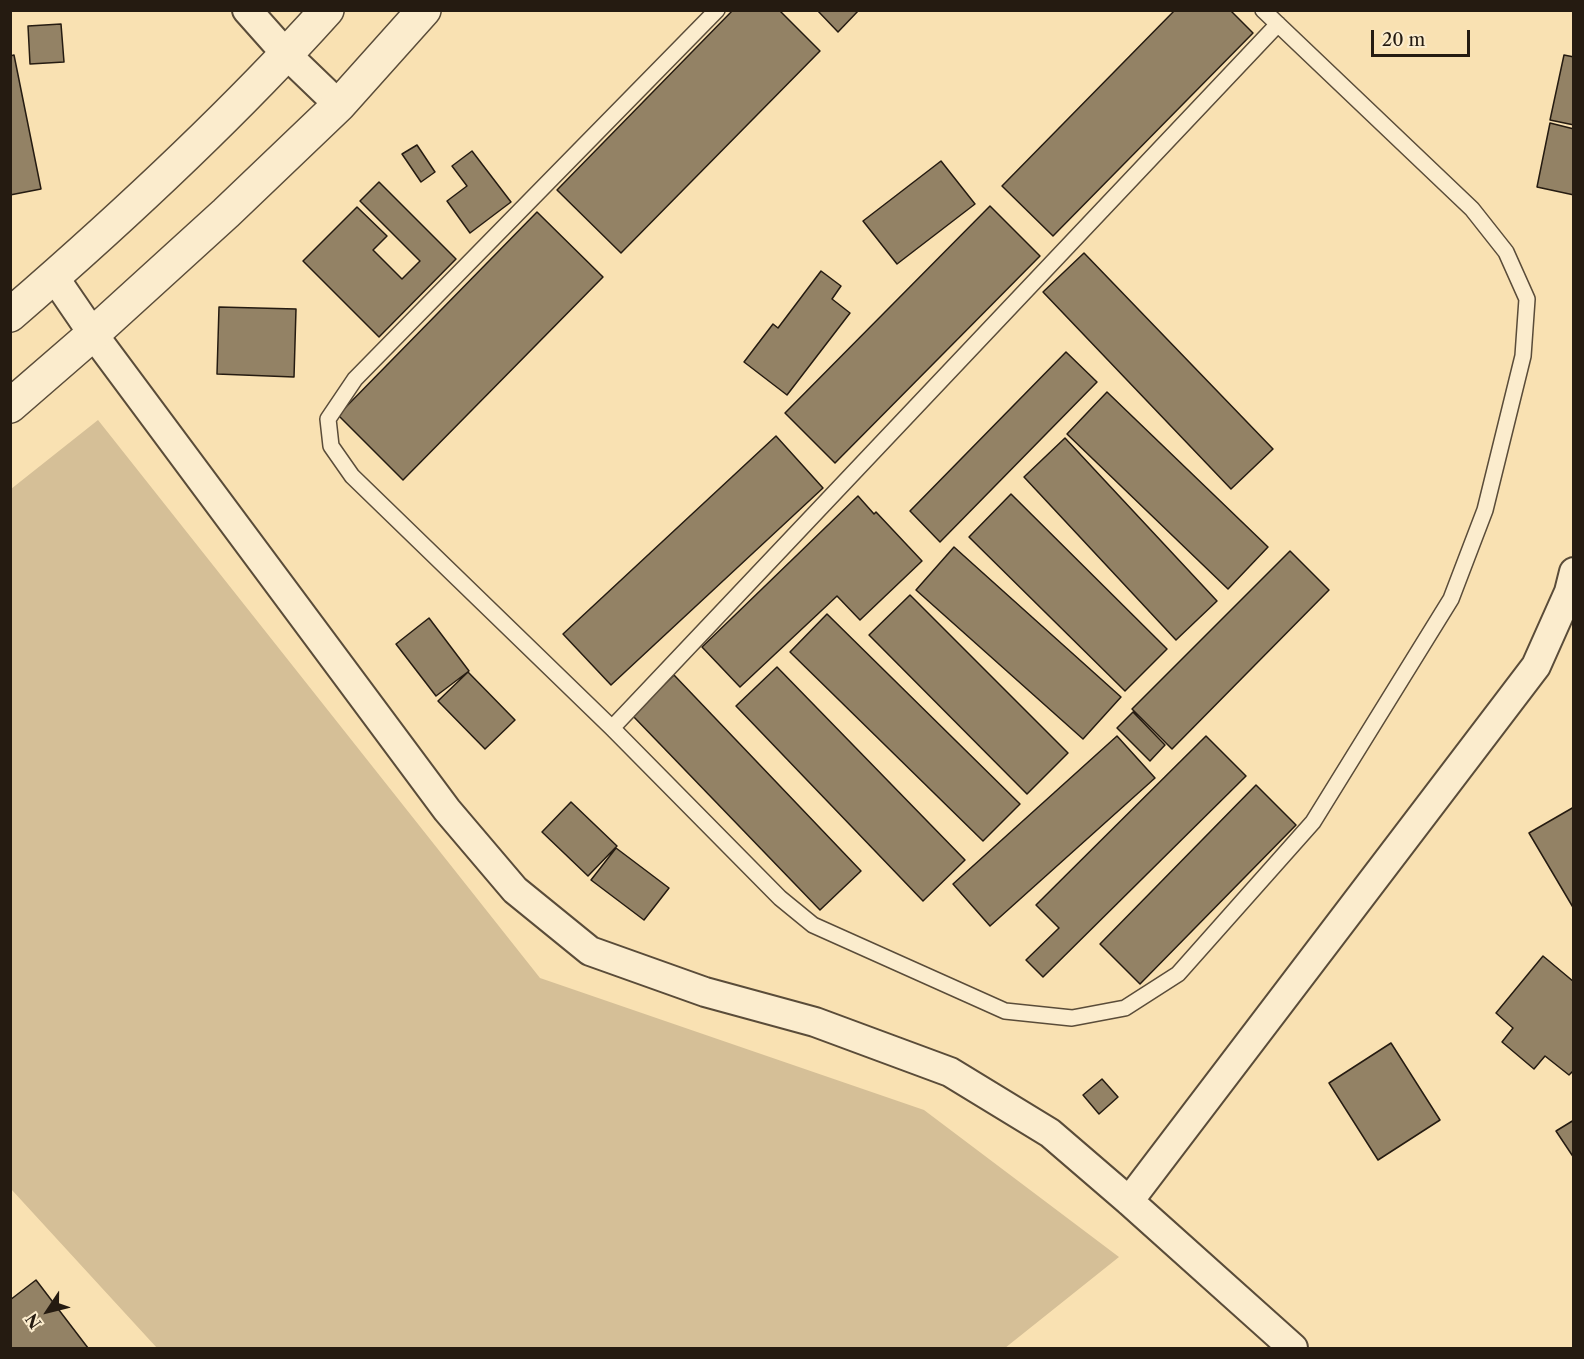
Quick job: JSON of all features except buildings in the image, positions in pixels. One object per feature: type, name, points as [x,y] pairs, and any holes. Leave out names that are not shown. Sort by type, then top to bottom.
[{"type":"street","points":[[247,10],[287,55],[339,105]]},
{"type":"street","points":[[10,315],[169,173],[287,55],[327,10]]},
{"type":"street","points":[[10,405],[93,334],[226,213],[339,105],[424,10]]},
{"type":"street","points":[[54,277],[93,334],[447,810],[515,890],[590,951],[705,992],[815,1022],[950,1072],[1050,1133],[1293,1348]]},
{"type":"street","points":[[1129,1201],[1536,666],[1569,592],[1574,572]]},
{"type":"lane","points":[[717,10],[355,379],[328,419],[331,446],[352,476],[612,728],[780,898],[813,925],[1005,1011],[1072,1017],[1125,1008],[1178,974],[1313,822],[1451,599],[1485,510],[1523,356],[1527,299],[1506,252],[1472,209],[1263,10]]},
{"type":"lane","points":[[612,728],[1278,24]]},
{"type":"shaded area","points":[[98,420],[540,978],[924,1110],[1119,1257],[1005,1348],[157,1348],[11,1189],[11,489]]}]
